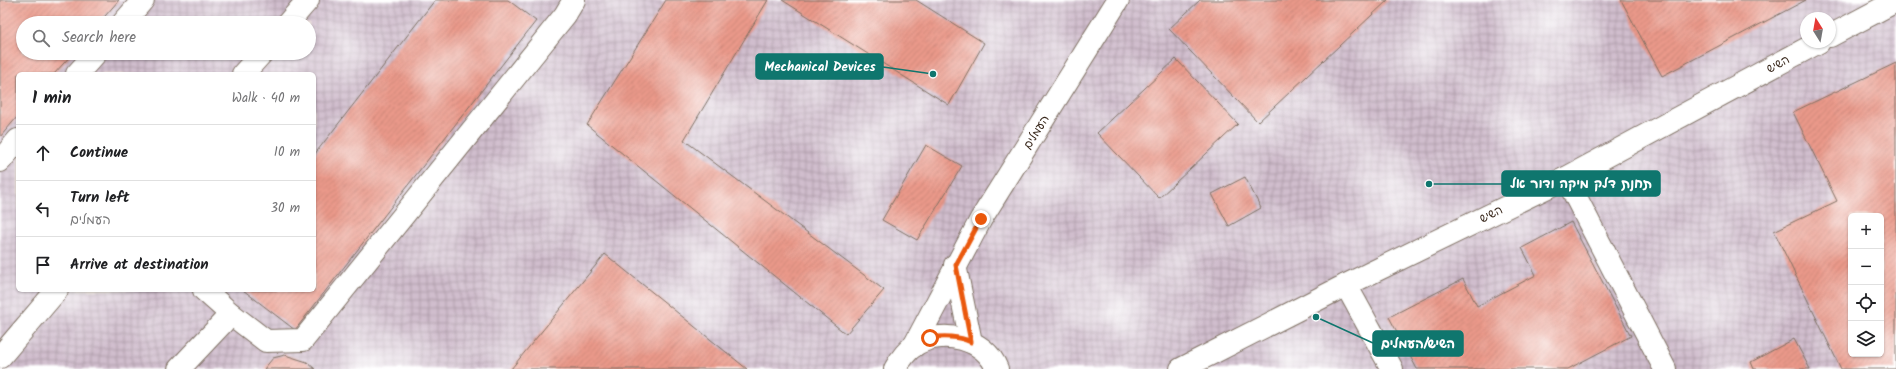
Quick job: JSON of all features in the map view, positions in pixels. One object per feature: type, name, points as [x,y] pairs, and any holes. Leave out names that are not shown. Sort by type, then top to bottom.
[{"type":"street","points":[[129,16],[143,0]]},
{"type":"street","points":[[294,16],[308,0]]},
{"type":"street","points":[[206,292],[266,342],[303,340],[565,15],[574,0]]},
{"type":"street","name":"העמלים","points":[[914,346],[981,219],[1118,0]]},
{"type":"street","points":[[1836,33],[1896,1]]},
{"type":"street","name":"השיש","points":[[1181,369],[1346,285],[1566,178],[1808,48]]},
{"type":"street","points":[[79,72],[90,60]]},
{"type":"street","points":[[245,72],[256,60]]},
{"type":"street","points":[[0,161],[16,142]]},
{"type":"street","points":[[1566,178],[1665,369]]},
{"type":"street","points":[[956,265],[971,342]]},
{"type":"street","points":[[1346,285],[1392,369]]},
{"type":"street","points":[[0,357],[54,292]]},
{"type":"street","points":[[179,369],[231,314]]},
{"type":"street","points":[[895,369],[902,357],[914,346],[930,338],[939,337],[965,339],[982,348],[995,362],[997,369]]},
{"type":"shaded area","points":[[0,0],[1896,0],[1896,369],[0,369]]},
{"type":"building","points":[[0,0],[119,0],[105,16],[16,16],[16,60],[67,60],[56,72],[16,72],[16,118],[0,137]]},
{"type":"building","points":[[435,0],[508,0],[536,21],[295,330],[246,292],[316,292],[316,152]]},
{"type":"building","points":[[666,0],[768,0],[684,140],[884,290],[846,334],[587,125]]},
{"type":"building","points":[[782,0],[916,0],[984,43],[949,105]]},
{"type":"building","points":[[1200,0],[1388,0],[1258,122],[1169,29]]},
{"type":"building","points":[[1621,0],[1806,0],[1662,76]]},
{"type":"building","points":[[1176,59],[1238,124],[1159,198],[1097,133]]},
{"type":"building","points":[[1896,63],[1896,369],[1841,369],[1774,231],[1837,201],[1793,112]]},
{"type":"building","points":[[926,145],[962,166],[917,240],[882,220]]},
{"type":"building","points":[[1245,177],[1261,208],[1229,226],[1212,194]]},
{"type":"building","points":[[1571,222],[1631,336],[1568,369],[1417,369],[1389,317],[1463,279],[1477,306],[1536,275],[1522,248]]},
{"type":"building","points":[[605,254],[747,369],[511,369]]},
{"type":"building","points":[[1794,339],[1810,369],[1754,369],[1751,362]]},
{"type":"building","points":[[285,355],[307,362],[315,369],[264,369],[273,358]]},
{"type":"place","name":"Mechanical Devices","points":[[933,74]]},
{"type":"place","name":"תחנת דלק מיקה ודור אל","points":[[1429,184]]},
{"type":"place","name":"השיש/העמלים","points":[[1316,317]]},
{"type":"route","points":[[930,338],[939,337],[965,339],[971,342],[956,265],[981,219]]}]
